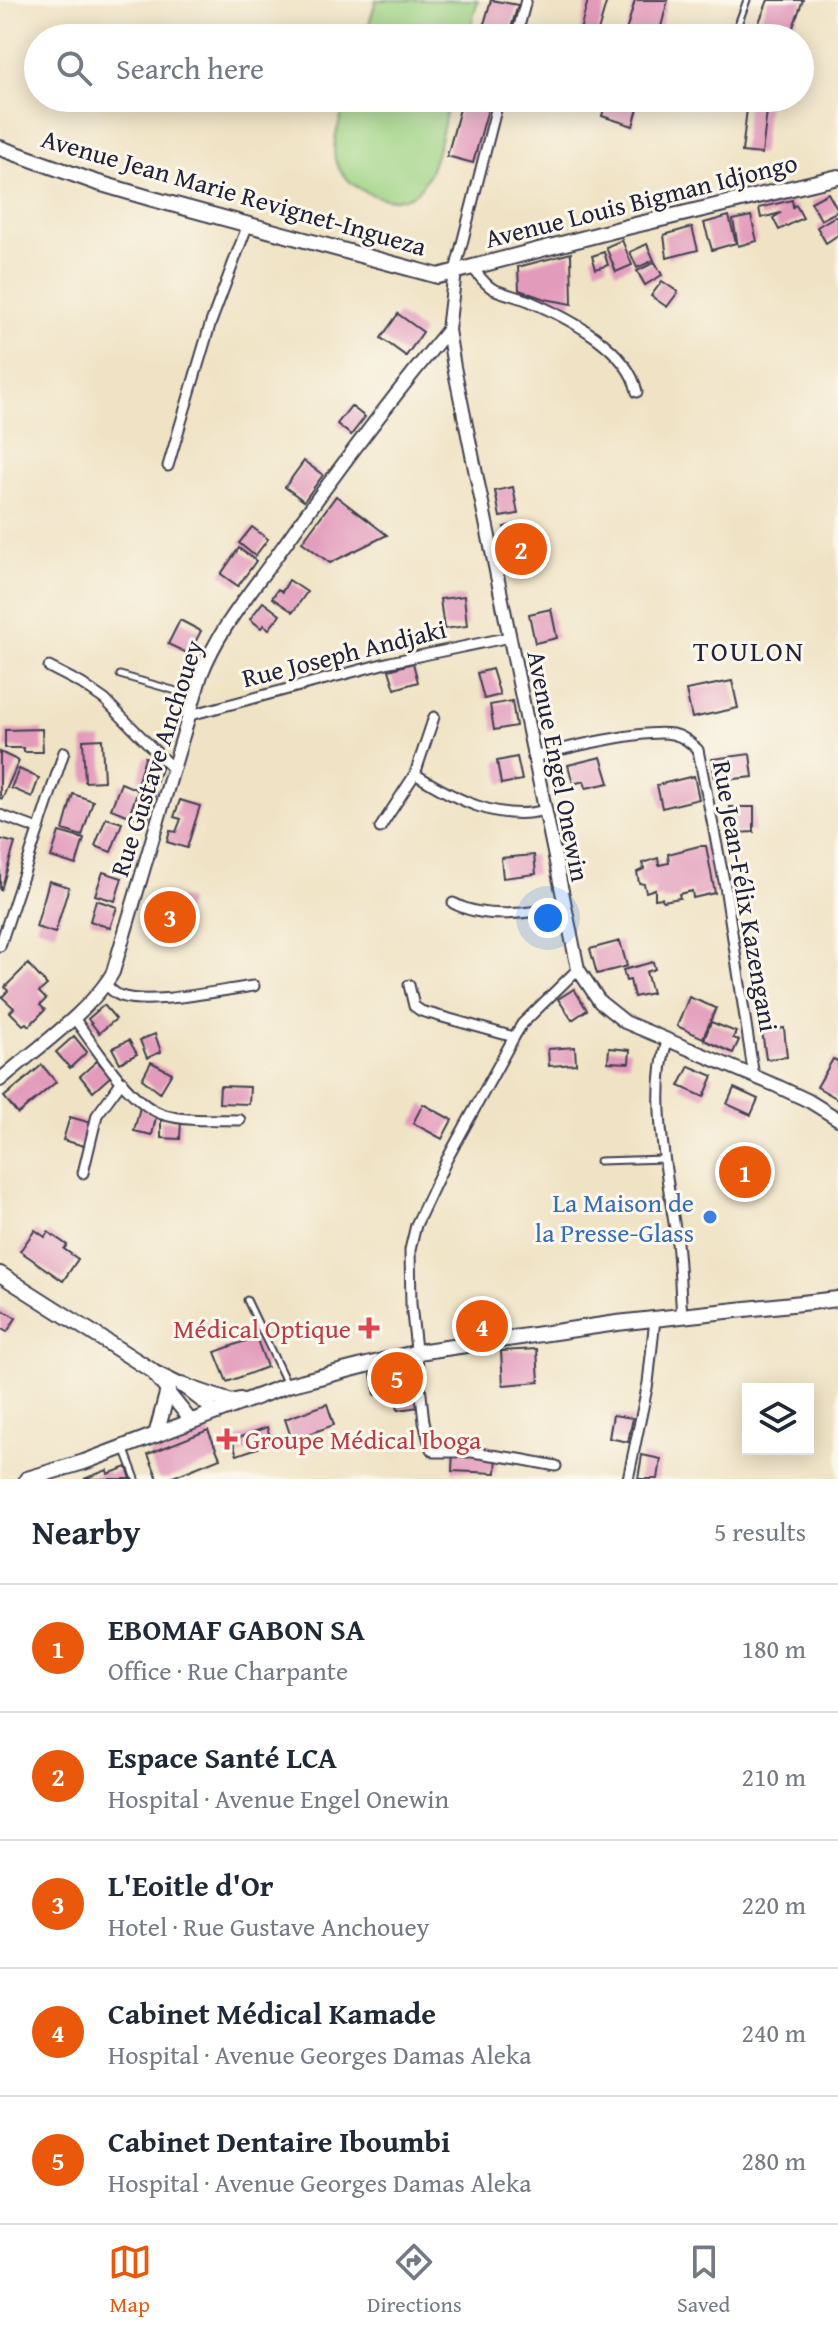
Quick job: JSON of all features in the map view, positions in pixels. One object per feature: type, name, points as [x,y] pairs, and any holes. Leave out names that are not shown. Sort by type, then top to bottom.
[{"type":"main road","name":"Avenue Jean Marie Revignet-Ingueza","points":[[0,148],[95,182],[410,270],[438,276],[455,271]]},
{"type":"main road","name":"Avenue Louis Bigman Idjongo","points":[[455,271],[838,177]]},
{"type":"main road","points":[[0,1274],[151,1370]]},
{"type":"main road","points":[[27,1479],[124,1447],[288,1385],[418,1352],[655,1319],[838,1299]]},
{"type":"main road","points":[[156,1435],[175,1387],[231,1402],[252,1398]]},
{"type":"street","points":[[520,24],[526,0]]},
{"type":"street","points":[[455,271],[495,112]]},
{"type":"street","points":[[168,466],[210,325],[248,224]]},
{"type":"street","points":[[471,266],[492,288],[552,311],[588,332],[627,367],[634,378],[637,392]]},
{"type":"street","name":"Avenue Engel Onewin","points":[[455,271],[448,330],[578,969],[610,1012],[625,1022],[809,1101],[838,1119]]},
{"type":"street","name":"Rue Gustave Anchouey","points":[[0,1080],[106,984],[113,972],[206,662],[229,618],[368,431],[448,330]]},
{"type":"street","name":"Rue Joseph Andjaki","points":[[190,715],[390,662],[510,637]]},
{"type":"street","points":[[49,667],[105,700],[174,770]]},
{"type":"street","points":[[380,828],[415,774],[434,717]]},
{"type":"street","name":"Rue Jean-Félix Kazengani","points":[[535,757],[656,732],[674,734],[688,740],[698,750],[725,886],[754,1077]]},
{"type":"street","points":[[0,946],[64,752]]},
{"type":"street","points":[[415,774],[461,801],[499,812],[519,814],[545,810]]},
{"type":"street","points":[[0,815],[38,829]]},
{"type":"street","points":[[453,903],[467,911],[489,913],[565,905]]},
{"type":"street","points":[[556,1466],[503,1456],[435,1452],[431,1449],[424,1422],[410,1250],[416,1225],[453,1146],[514,1037],[522,1024],[578,969]]},
{"type":"street","points":[[106,984],[121,996],[138,998],[164,998],[254,986]]},
{"type":"street","points":[[409,985],[414,1006],[421,1011],[514,1037]]},
{"type":"street","points":[[73,1017],[146,1107],[166,1116],[240,1120]]},
{"type":"street","points":[[667,1041],[659,1093],[679,1258],[682,1316]]},
{"type":"street","points":[[83,1173],[97,1115],[122,1081]]},
{"type":"street","points":[[628,1479],[648,1383],[655,1319]]},
{"type":"street","points":[[151,1370],[217,1413]]},
{"type":"street","points":[[175,1387],[192,1422]]},
{"type":"lane","points":[[738,24],[747,0]]},
{"type":"lane","points":[[120,675],[195,696]]},
{"type":"lane","points":[[599,1161],[665,1159]]},
{"type":"lane","points":[[247,1300],[288,1385]]},
{"type":"lane","points":[[124,1447],[136,1479]]},
{"type":"green space","points":[[376,0],[478,0],[471,24],[369,24]]},
{"type":"green space","points":[[343,112],[447,112],[427,178],[412,195],[400,199],[387,199],[360,189],[340,170],[334,144]]},
{"type":"building","points":[[491,0],[518,5],[512,24],[484,24]]},
{"type":"building","points":[[588,0],[607,0],[600,24],[582,24]]},
{"type":"building","points":[[635,0],[668,0],[662,24],[628,24]]},
{"type":"building","points":[[768,0],[803,0],[794,24],[758,24]]},
{"type":"building","points":[[459,112],[487,112],[473,163],[447,156]]},
{"type":"building","points":[[603,112],[637,112],[633,126],[602,116]]},
{"type":"building","points":[[747,112],[767,112],[762,154],[742,152]]},
{"type":"building","points":[[828,193],[838,211],[821,220],[811,202]]},
{"type":"building","points":[[792,200],[793,207],[796,205],[803,218],[779,230],[773,218],[781,213],[761,218],[759,208]]},
{"type":"building","points":[[729,216],[736,243],[712,250],[704,223]]},
{"type":"building","points":[[751,216],[757,241],[738,246],[733,220]]},
{"type":"building","points":[[838,217],[838,235],[826,243],[817,227]]},
{"type":"building","points":[[692,227],[698,250],[667,258],[664,235]]},
{"type":"building","points":[[622,240],[632,265],[616,272],[606,247]]},
{"type":"building","points":[[647,244],[654,260],[637,268],[630,252]]},
{"type":"building","points":[[604,252],[608,265],[596,269],[592,256]]},
{"type":"building","points":[[571,253],[572,304],[519,290],[518,267]]},
{"type":"building","points":[[655,262],[662,275],[645,285],[637,271]]},
{"type":"building","points":[[662,281],[678,292],[667,307],[651,296]]},
{"type":"building","points":[[398,314],[423,332],[406,356],[381,338]]},
{"type":"building","points":[[351,406],[365,417],[351,435],[337,424]]},
{"type":"building","points":[[304,461],[323,475],[304,501],[285,487]]},
{"type":"building","points":[[513,487],[518,514],[500,517],[495,491]]},
{"type":"building","points":[[336,496],[387,535],[330,563],[302,542]]},
{"type":"building","points":[[522,523],[526,536],[531,535],[533,544],[528,546],[531,558],[512,563],[503,536],[506,536],[504,527]]},
{"type":"building","points":[[252,527],[268,539],[255,556],[239,543]]},
{"type":"building","points":[[239,548],[256,561],[238,586],[221,574]]},
{"type":"building","points":[[289,580],[307,592],[293,612],[272,598],[278,589],[282,592]]},
{"type":"building","points":[[464,596],[467,626],[444,629],[440,599]]},
{"type":"building","points":[[263,602],[280,615],[269,629],[264,625],[261,628],[250,619]]},
{"type":"building","points":[[551,609],[557,638],[535,643],[529,614]]},
{"type":"building","points":[[180,620],[201,631],[189,654],[168,644]]},
{"type":"building","points":[[413,663],[418,682],[395,689],[389,670]]},
{"type":"building","points":[[492,669],[500,695],[484,699],[477,673]]},
{"type":"building","points":[[732,681],[738,708],[692,718],[686,690]]},
{"type":"building","points":[[512,701],[516,726],[494,730],[490,705]]},
{"type":"building","points":[[42,729],[43,752],[5,748],[5,730]]},
{"type":"building","points":[[102,739],[104,781],[85,782],[83,740]]},
{"type":"building","points":[[0,752],[19,761],[2,799],[0,798]]},
{"type":"building","points":[[750,754],[753,777],[715,781],[712,759]]},
{"type":"building","points":[[145,757],[163,763],[155,786],[138,781]]},
{"type":"building","points":[[517,757],[522,780],[501,784],[497,761]]},
{"type":"building","points":[[601,757],[609,783],[586,788],[584,781],[573,784],[568,765]]},
{"type":"building","points":[[19,769],[39,778],[32,797],[11,788]]},
{"type":"building","points":[[694,776],[699,799],[662,808],[657,785]]},
{"type":"building","points":[[121,783],[138,790],[129,816],[111,809]]},
{"type":"building","points":[[144,789],[156,792],[147,821],[135,817]]},
{"type":"building","points":[[73,794],[93,801],[82,836],[63,830]]},
{"type":"building","points":[[180,800],[200,806],[187,848],[167,842],[170,831],[176,832],[181,819],[174,817]]},
{"type":"building","points":[[730,807],[754,807],[754,832],[735,833],[735,822],[730,822]]},
{"type":"building","points":[[106,818],[122,823],[111,852],[95,846]]},
{"type":"building","points":[[59,832],[84,839],[76,865],[51,857]]},
{"type":"building","points":[[0,839],[15,843],[1,890],[0,890]]},
{"type":"building","points":[[706,846],[715,893],[693,898],[692,891],[679,894],[680,898],[663,901],[662,898],[655,899],[655,889],[646,892],[644,884],[639,883],[637,872],[644,869],[643,863],[658,858],[659,865],[669,863],[668,854]]},
{"type":"building","points":[[534,855],[536,874],[503,878],[501,858]]},
{"type":"building","points":[[103,872],[122,878],[115,901],[95,895]]},
{"type":"building","points":[[49,881],[69,887],[55,933],[36,927]]},
{"type":"building","points":[[163,892],[189,900],[179,933],[153,924]]},
{"type":"building","points":[[96,900],[117,907],[110,928],[90,921]]},
{"type":"building","points":[[620,941],[627,966],[597,974],[590,949]]},
{"type":"building","points":[[653,962],[655,969],[646,972],[652,993],[634,997],[630,980],[626,981],[623,970]]},
{"type":"building","points":[[28,964],[47,985],[39,992],[46,999],[40,1005],[45,1010],[29,1026],[26,1023],[23,1025],[10,1012],[14,1008],[2,997],[8,991],[5,987]]},
{"type":"building","points":[[574,989],[587,1010],[572,1020],[558,999]]},
{"type":"building","points":[[689,997],[716,1008],[703,1038],[677,1026]]},
{"type":"building","points":[[104,1005],[116,1019],[99,1033],[88,1019]]},
{"type":"building","points":[[711,1022],[736,1032],[733,1038],[739,1040],[733,1053],[704,1040]]},
{"type":"building","points":[[784,1028],[787,1057],[766,1059],[762,1031]]},
{"type":"building","points":[[155,1034],[161,1052],[147,1058],[140,1040]]},
{"type":"building","points":[[74,1036],[87,1052],[70,1068],[56,1052]]},
{"type":"building","points":[[129,1040],[137,1054],[120,1063],[112,1048]]},
{"type":"building","points":[[575,1047],[576,1064],[549,1066],[548,1049]]},
{"type":"building","points":[[609,1048],[630,1050],[629,1063],[608,1062]]},
{"type":"building","points":[[833,1059],[838,1061],[838,1099],[817,1087]]},
{"type":"building","points":[[97,1061],[111,1076],[93,1092],[80,1076]]},
{"type":"building","points":[[151,1062],[172,1073],[160,1093],[142,1079]]},
{"type":"building","points":[[42,1065],[56,1082],[18,1114],[4,1097]]},
{"type":"building","points":[[689,1066],[713,1076],[704,1097],[679,1086]]},
{"type":"building","points":[[220,1086],[250,1087],[249,1104],[219,1103]]},
{"type":"building","points":[[734,1088],[758,1099],[751,1115],[727,1104]]},
{"type":"building","points":[[423,1104],[452,1120],[442,1139],[413,1123]]},
{"type":"building","points":[[140,1107],[156,1117],[152,1135],[134,1131]]},
{"type":"building","points":[[70,1117],[95,1124],[88,1147],[63,1140]]},
{"type":"building","points":[[161,1120],[181,1121],[180,1139],[161,1138]]},
{"type":"building","points":[[35,1230],[45,1237],[48,1232],[67,1245],[64,1249],[78,1259],[63,1281],[20,1251]]},
{"type":"building","points":[[0,1308],[16,1318],[7,1332],[0,1328]]},
{"type":"building","points":[[256,1337],[267,1367],[227,1382],[215,1352]]},
{"type":"building","points":[[537,1349],[539,1382],[503,1385],[501,1351]]},
{"type":"building","points":[[403,1367],[413,1373],[419,1407],[398,1410],[395,1392],[375,1395],[371,1374]]},
{"type":"building","points":[[327,1404],[334,1425],[292,1440],[285,1419]]},
{"type":"building","points":[[613,1415],[633,1418],[628,1442],[609,1438]]},
{"type":"building","points":[[267,1427],[272,1443],[237,1455],[232,1440]]},
{"type":"building","points":[[208,1430],[220,1458],[168,1479],[158,1479],[148,1454]]},
{"type":"building","points":[[453,1451],[497,1453],[496,1473],[452,1471]]},
{"type":"building","points":[[642,1455],[661,1459],[658,1479],[638,1479]]},
{"type":"building","points":[[127,1467],[131,1479],[84,1479],[107,1470],[108,1474]]},
{"type":"place","name":"Espace Santé LCA","points":[[521,549]]},
{"type":"place","name":"L'Eoitle d'Or","points":[[170,917]]},
{"type":"place","name":"EBOMAF GABON SA","points":[[745,1172]]},
{"type":"place","name":"La Maison de la Presse-Glass","points":[[710,1217]]},
{"type":"place","name":"Cabinet Médical Kamade","points":[[482,1326]]},
{"type":"place","name":"Médical Optique","points":[[369,1328]]},
{"type":"place","name":"Cabinet Dentaire Iboumbi","points":[[397,1378]]},
{"type":"place","name":"Groupe Médical Iboga","points":[[227,1439]]},
{"type":"district","name":"TOULON","points":[[749,650]]}]
